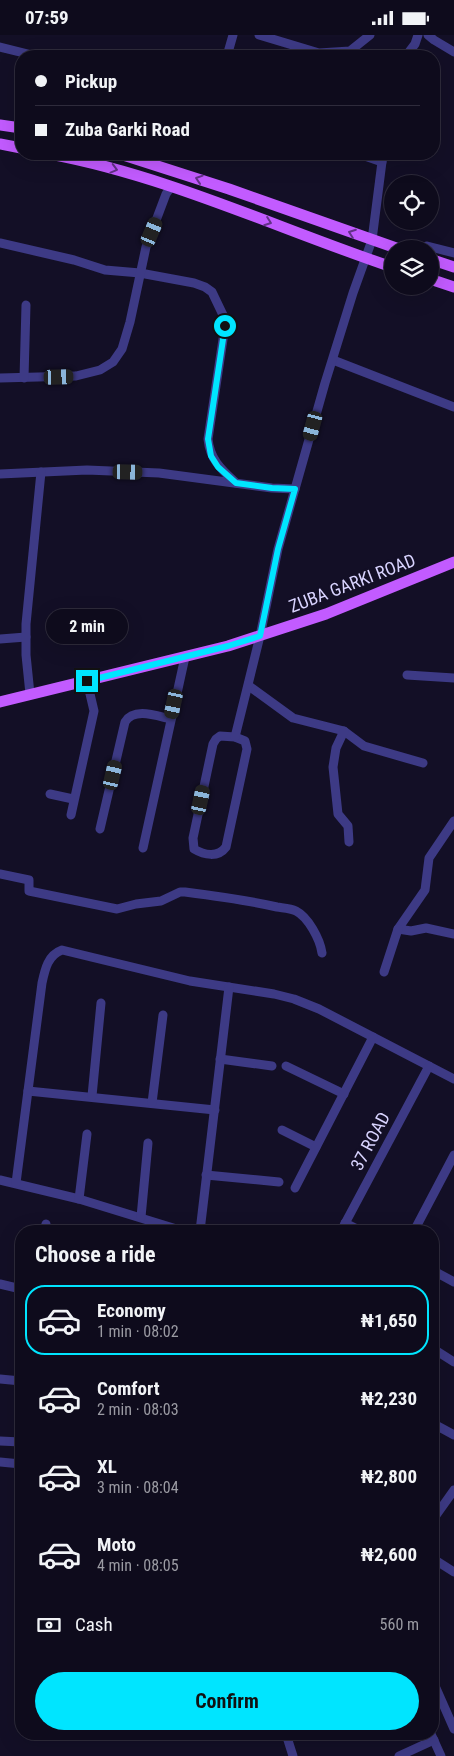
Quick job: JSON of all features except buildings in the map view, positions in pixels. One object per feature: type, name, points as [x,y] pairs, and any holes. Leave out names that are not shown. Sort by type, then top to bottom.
[{"type":"main road","points":[[0,125],[15,127]]},
{"type":"main road","points":[[0,144],[15,147]]},
{"type":"main road","points":[[75,160],[122,171],[171,187],[384,264]]},
{"type":"main road","points":[[139,160],[229,189],[384,244]]},
{"type":"main road","points":[[439,262],[454,267]]},
{"type":"main road","points":[[439,282],[454,287]]},
{"type":"main road","name":"ZUBA GARKI ROAD","points":[[0,702],[185,657],[260,636],[326,614],[454,562]]},
{"type":"street","points":[[228,50],[233,35]]},
{"type":"street","points":[[259,35],[309,50]]},
{"type":"street","points":[[351,50],[370,35]]},
{"type":"street","points":[[410,50],[418,35]]},
{"type":"street","points":[[428,35],[454,52]]},
{"type":"street","points":[[0,47],[15,51]]},
{"type":"street","points":[[235,737],[249,685],[278,549],[352,293],[372,240],[383,160]]},
{"type":"street","points":[[0,379],[76,376],[100,370],[113,362],[122,349],[130,322],[146,247],[166,194],[171,187]]},
{"type":"street","points":[[0,243],[74,260],[105,270],[140,273],[194,283],[212,291],[223,315],[225,326],[208,447],[218,467],[236,483]]},
{"type":"street","points":[[439,249],[454,253]]},
{"type":"street","points":[[24,378],[26,305]]},
{"type":"street","points":[[333,360],[454,407]]},
{"type":"street","points":[[0,475],[41,471],[87,470],[158,473],[272,488],[295,489]]},
{"type":"street","points":[[30,694],[27,679],[26,637],[41,471]]},
{"type":"street","points":[[0,639],[26,637]]},
{"type":"street","points":[[143,848],[185,657]]},
{"type":"street","points":[[408,675],[454,678]]},
{"type":"street","points":[[71,815],[73,799],[94,711],[87,681]]},
{"type":"street","points":[[249,685],[293,718],[344,731],[364,746],[423,763]]},
{"type":"street","points":[[100,829],[125,722],[128,717],[135,714],[146,714],[171,719]]},
{"type":"street","points":[[344,731],[336,748],[333,767],[338,814],[348,826],[349,843]]},
{"type":"street","points":[[220,736],[235,737],[244,741],[247,749],[226,847],[218,855],[197,851],[192,845],[193,838],[213,744],[220,736]]},
{"type":"street","points":[[50,794],[73,799]]},
{"type":"street","points":[[384,973],[398,929],[425,890],[428,858],[454,821]]},
{"type":"street","points":[[0,874],[29,880],[29,891],[117,909],[136,904],[161,901],[180,892],[185,892],[258,902],[296,911],[304,918],[313,931],[321,945],[322,953]]},
{"type":"street","points":[[398,929],[411,931],[426,928],[454,934]]},
{"type":"street","points":[[16,1183],[42,983],[48,963],[57,952],[62,950],[190,981],[274,993],[294,999],[319,1009],[454,1079]]},
{"type":"street","points":[[201,1225],[229,987]]},
{"type":"street","points":[[92,1096],[101,1003]]},
{"type":"street","points":[[152,1103],[163,1015]]},
{"type":"street","points":[[295,1188],[373,1037]]},
{"type":"street","points":[[220,1059],[272,1066]]},
{"type":"street","points":[[286,1066],[344,1094]]},
{"type":"street","name":"37 ROAD","points":[[344,1225],[429,1066]]},
{"type":"street","points":[[28,1091],[215,1110]]},
{"type":"street","points":[[282,1130],[316,1147]]},
{"type":"street","points":[[79,1199],[87,1134]]},
{"type":"street","points":[[141,1217],[148,1143]]},
{"type":"street","points":[[417,1225],[454,1155]]},
{"type":"street","points":[[206,1175],[279,1182]]},
{"type":"street","points":[[0,1180],[79,1199],[165,1225]]},
{"type":"street","points":[[439,1274],[454,1282]]},
{"type":"street","points":[[0,1284],[15,1288]]},
{"type":"street","points":[[439,1352],[454,1362]]},
{"type":"street","points":[[0,1379],[15,1380]]},
{"type":"street","points":[[439,1427],[454,1435]]},
{"type":"street","points":[[0,1441],[15,1442]]},
{"type":"street","points":[[0,1462],[15,1463]]},
{"type":"street","points":[[439,1511],[454,1490]]},
{"type":"street","points":[[439,1562],[454,1572]]},
{"type":"street","points":[[439,1695],[454,1729]]},
{"type":"street","points":[[288,1740],[293,1756]]},
{"type":"street","points":[[398,1756],[427,1740]]},
{"type":"street","points":[[434,1740],[441,1756]]},
{"type":"route","points":[[87,681],[228,646],[260,636],[278,549],[295,489],[236,483],[218,467],[211,456],[208,439],[225,326]]}]
